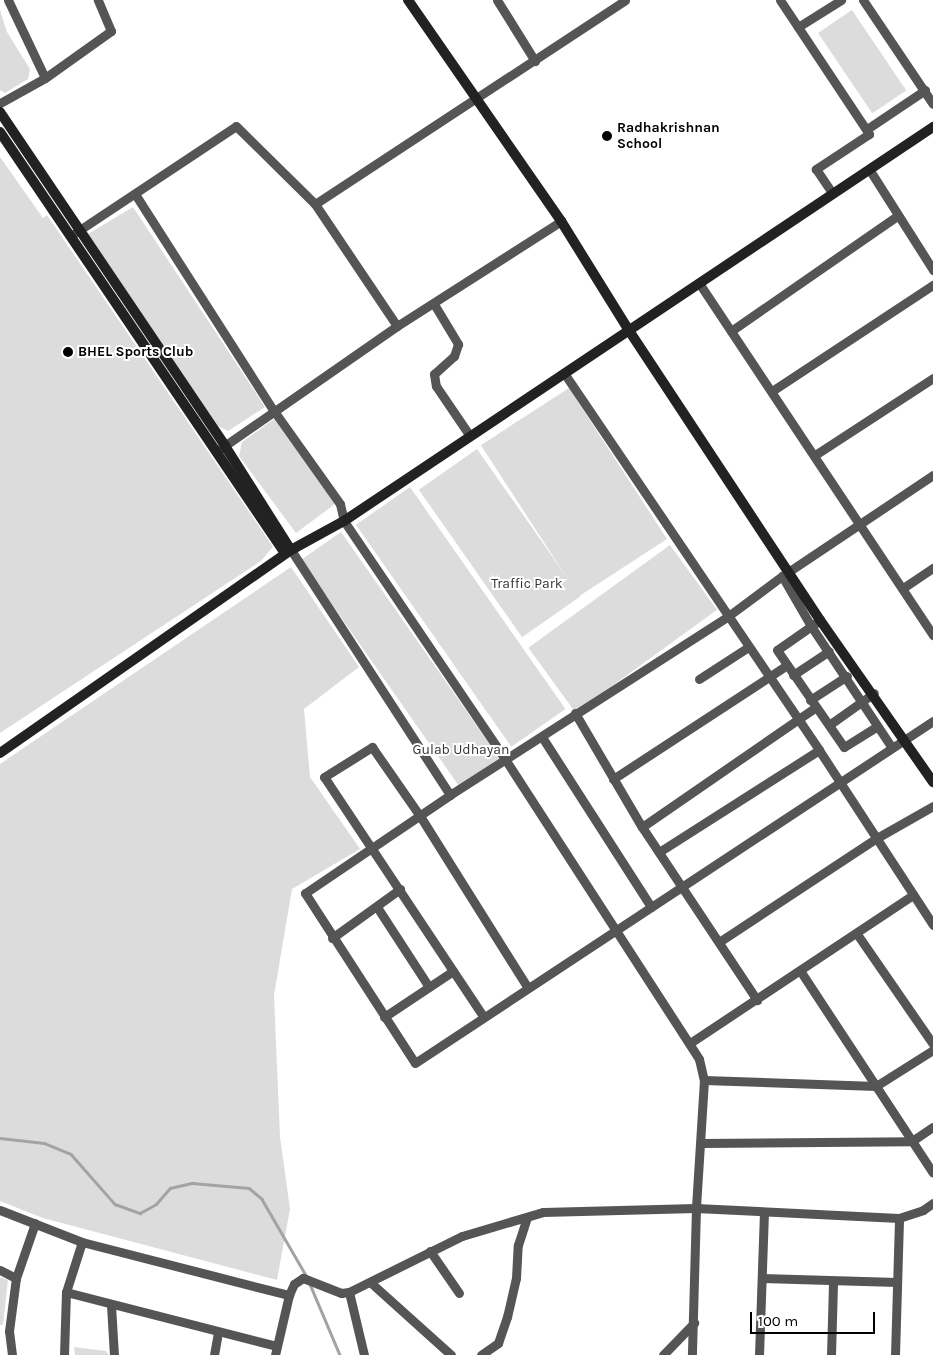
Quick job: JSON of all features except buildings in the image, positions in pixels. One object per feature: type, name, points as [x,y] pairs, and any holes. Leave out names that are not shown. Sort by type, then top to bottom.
[{"type":"main road","points":[[408,0],[561,221],[628,329],[786,573],[874,693],[933,782]]},
{"type":"main road","points":[[0,112],[225,446],[288,553]]},
{"type":"main road","points":[[0,754],[288,553],[344,521],[628,329],[933,127]]},
{"type":"main road","points":[[0,132],[216,451],[288,553]]},
{"type":"street","points":[[8,0],[45,78]]},
{"type":"street","points":[[0,102],[45,78],[111,31],[98,0]]},
{"type":"street","points":[[497,0],[535,61]]},
{"type":"street","points":[[315,204],[626,0]]},
{"type":"street","points":[[780,0],[870,134],[816,169],[832,193]]},
{"type":"street","points":[[798,27],[841,0]]},
{"type":"street","points":[[863,0],[933,104]]},
{"type":"street","points":[[867,129],[925,90]]},
{"type":"street","points":[[70,236],[236,126],[315,204],[397,326]]},
{"type":"street","points":[[869,169],[897,216],[933,270]]},
{"type":"street","points":[[135,194],[274,411],[340,504],[344,521],[505,759],[699,1059],[704,1080],[696,1208],[692,1355]]},
{"type":"street","points":[[732,331],[897,216]]},
{"type":"street","points":[[216,451],[397,326],[561,221]]},
{"type":"street","points":[[699,283],[932,633]]},
{"type":"street","points":[[772,390],[933,285]]},
{"type":"street","points":[[434,304],[458,344],[454,356],[434,374],[436,386],[470,436]]},
{"type":"street","points":[[564,373],[797,721],[819,750],[875,840],[933,925]]},
{"type":"street","points":[[814,455],[933,378]]},
{"type":"street","points":[[933,475],[786,573],[727,617],[575,713],[542,737],[450,794],[373,849],[305,893],[332,938],[415,1063],[933,721]]},
{"type":"street","points":[[288,553],[450,794]]},
{"type":"street","points":[[903,588],[933,568]]},
{"type":"street","points":[[786,573],[811,626],[847,676],[892,748]]},
{"type":"street","points":[[820,620],[777,650],[844,747],[877,726]]},
{"type":"street","points":[[699,679],[748,648]]},
{"type":"street","points":[[793,675],[829,651]]},
{"type":"street","points":[[613,779],[787,665]]},
{"type":"street","points":[[642,827],[797,721],[813,704],[847,676]]},
{"type":"street","points":[[829,725],[874,693]]},
{"type":"street","points":[[575,713],[642,827],[757,1000]]},
{"type":"street","points":[[542,737],[652,907]]},
{"type":"street","points":[[484,1016],[324,777],[372,747],[420,816],[528,988]]},
{"type":"street","points":[[659,852],[819,750]]},
{"type":"street","points":[[719,942],[875,840],[933,806]]},
{"type":"street","points":[[332,938],[400,889]]},
{"type":"street","points":[[690,1043],[801,972],[912,895]]},
{"type":"street","points":[[377,907],[429,987]]},
{"type":"street","points":[[857,934],[933,1044]]},
{"type":"street","points":[[384,1017],[453,971]]},
{"type":"street","points":[[801,972],[933,1173]]},
{"type":"street","points":[[704,1080],[876,1086],[933,1050]]},
{"type":"street","points":[[701,1143],[912,1141],[933,1127]]},
{"type":"street","points":[[66,1292],[218,1332],[275,1351],[289,1295],[294,1284],[303,1278],[345,1292],[370,1282],[430,1250],[462,1236],[543,1212],[696,1208],[899,1218],[923,1210],[933,1203]]},
{"type":"street","points":[[0,1210],[82,1242],[289,1295]]},
{"type":"street","points":[[759,1355],[764,1212]]},
{"type":"street","points":[[481,1355],[498,1344],[508,1317],[516,1278],[518,1245],[527,1217]]},
{"type":"street","points":[[895,1355],[899,1218]]},
{"type":"street","points":[[12,1355],[5,1331],[16,1278],[35,1223]]},
{"type":"street","points":[[64,1355],[66,1292],[82,1242]]},
{"type":"street","points":[[430,1250],[459,1293]]},
{"type":"street","points":[[0,1270],[16,1278]]},
{"type":"street","points":[[762,1278],[834,1282],[897,1282]]},
{"type":"street","points":[[370,1282],[451,1355]]},
{"type":"street","points":[[832,1355],[834,1282]]},
{"type":"street","points":[[345,1292],[364,1355]]},
{"type":"street","points":[[111,1305],[114,1355]]},
{"type":"street","points":[[663,1355],[694,1323]]},
{"type":"street","points":[[214,1355],[218,1332]]},
{"type":"green space","points":[[0,10],[7,32],[30,69],[28,79],[5,93],[0,90]]},
{"type":"green space","points":[[852,10],[906,90],[872,113],[818,33]]},
{"type":"green space","name":"BHEL Sports Club","points":[[0,157],[43,218],[47,215],[273,547],[261,561],[0,733]]},
{"type":"green space","points":[[133,207],[265,407],[228,431],[218,426],[88,234]]},
{"type":"green space","points":[[569,388],[667,539],[579,596],[481,445]]},
{"type":"green space","points":[[274,419],[335,504],[296,533],[239,456],[242,442]]},
{"type":"green space","name":"Traffic Park","points":[[477,449],[580,596],[522,637],[419,490]]},
{"type":"green space","points":[[410,487],[565,709],[511,747],[356,525]]},
{"type":"green space","name":"Gulab Udhayan","points":[[341,532],[499,758],[459,786],[301,560]]},
{"type":"green space","points":[[670,545],[717,610],[575,713],[528,648]]},
{"type":"green space","points":[[291,567],[359,667],[304,709],[310,777],[360,849],[292,889],[274,995],[280,1137],[290,1209],[277,1280],[43,1218],[0,1201],[0,764]]},
{"type":"green space","points":[[0,1277],[8,1280],[3,1325],[0,1325]]},
{"type":"green space","points":[[74,1347],[106,1351],[109,1355],[75,1355]]},
{"type":"waterway","points":[[0,1138],[44,1143],[71,1154],[115,1204],[140,1213],[156,1204],[170,1188],[192,1183],[249,1188],[262,1199],[307,1277]]},
{"type":"waterway","points":[[310,1284],[340,1355]]},
{"type":"place","name":"Radhakrishnan School","points":[[607,136]]},
{"type":"place","name":"BHEL Sports Club","points":[[68,352]]}]
